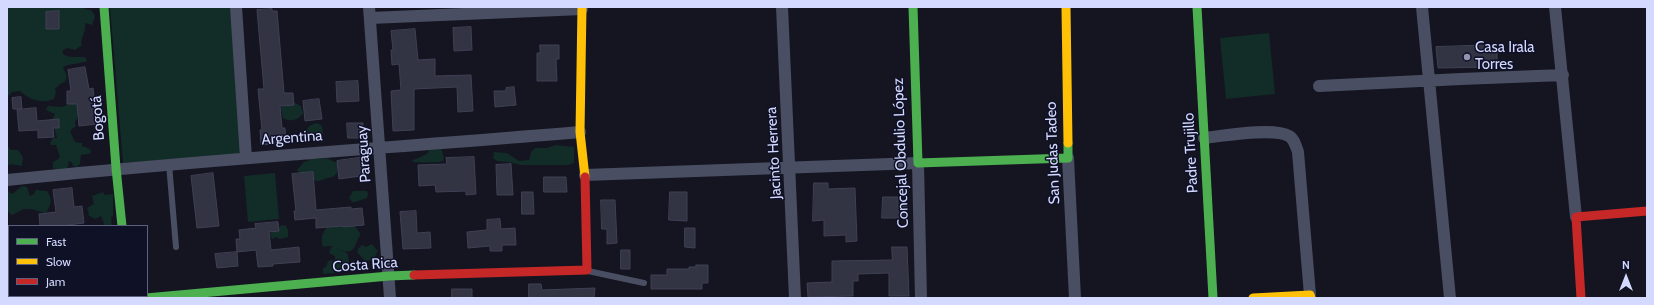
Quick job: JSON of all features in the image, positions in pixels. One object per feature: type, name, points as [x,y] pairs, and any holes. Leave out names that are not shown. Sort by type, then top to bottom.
[{"type":"street","name":"Bogotá","points":[[104,7],[116,168],[122,225]]},
{"type":"street","points":[[236,7],[246,158]]},
{"type":"street","name":"Jacinto Herrera","points":[[782,7],[795,298]]},
{"type":"street","name":"Concejal Obdulio López","points":[[913,7],[921,298]]},
{"type":"street","name":"San Judas Tadeo","points":[[1066,7],[1068,158],[1075,298]]},
{"type":"street","name":"Padre Trujillo","points":[[1197,7],[1213,298]]},
{"type":"street","points":[[1422,7],[1450,298]]},
{"type":"street","points":[[1555,7],[1576,217],[1581,298]]},
{"type":"street","points":[[370,12],[582,8],[580,132],[585,174],[586,270]]},
{"type":"street","name":"Paraguay","points":[[370,12],[390,298]]},
{"type":"street","points":[[1320,86],[1461,78],[1563,76]]},
{"type":"street","name":"Argentina","points":[[7,180],[116,168],[379,149],[580,132]]},
{"type":"street","points":[[1204,138],[1272,132],[1290,136],[1295,142],[1298,152],[1310,297],[1253,298]]},
{"type":"street","points":[[585,174],[1068,158]]},
{"type":"street","points":[[1576,217],[1647,211]]},
{"type":"street","name":"Costa Rica","points":[[146,298],[389,276],[586,270]]},
{"type":"lane","points":[[168,164],[176,247]]},
{"type":"lane","points":[[586,270],[644,283]]},
{"type":"green space","points":[[7,7],[86,7],[84,9],[91,10],[95,16],[92,25],[85,23],[85,29],[81,42],[82,45],[75,50],[67,48],[62,51],[64,55],[71,57],[85,57],[87,61],[63,67],[67,76],[65,82],[60,84],[55,89],[56,92],[54,99],[40,101],[28,97],[20,91],[12,92],[7,97]]},
{"type":"green space","points":[[110,7],[231,7],[242,154],[123,163]]},
{"type":"green space","points":[[1269,33],[1275,94],[1226,99],[1220,38]]},
{"type":"green space","points":[[293,102],[301,106],[303,113],[299,118],[294,120],[283,118],[281,108],[284,104]]},
{"type":"green space","points":[[69,104],[78,104],[79,111],[75,122],[76,126],[70,131],[75,142],[82,143],[82,146],[90,149],[91,152],[89,154],[81,155],[80,164],[77,167],[73,166],[69,161],[68,167],[63,172],[53,168],[53,162],[60,157],[56,145],[51,145],[50,143],[53,138],[57,138],[55,131],[55,120],[52,120],[55,114],[46,109],[48,106],[62,107]]},
{"type":"green space","points":[[317,123],[322,126],[323,134],[319,138],[311,138],[306,135],[309,127]]},
{"type":"green space","points":[[440,144],[444,158],[443,161],[411,161],[427,154],[431,146]]},
{"type":"green space","points":[[7,145],[11,150],[18,150],[23,157],[22,166],[11,164],[7,166]]},
{"type":"green space","points":[[556,145],[574,147],[574,163],[568,165],[521,165],[497,161],[493,158],[494,152],[507,153],[519,161],[529,160],[531,152],[535,148],[547,148]]},
{"type":"green space","points":[[309,158],[326,158],[337,163],[337,173],[333,177],[317,181],[303,175],[297,170],[304,162],[308,161]]},
{"type":"green space","points":[[275,173],[279,219],[248,222],[244,176]]},
{"type":"green space","points":[[23,186],[27,187],[30,196],[34,194],[36,190],[47,191],[51,202],[46,213],[31,209],[24,209],[12,215],[9,213],[7,210],[7,190],[12,194]]},
{"type":"green space","points":[[353,191],[367,191],[367,198],[352,202],[349,198]]},
{"type":"green space","points":[[103,192],[105,195],[113,194],[112,225],[104,225],[101,216],[95,219],[88,215],[89,213],[87,208],[94,204],[92,196]]},
{"type":"green space","points":[[282,225],[286,226],[288,230],[288,237],[280,239],[276,237],[273,239],[271,238],[270,234]]},
{"type":"green space","points":[[354,225],[360,233],[360,236],[352,250],[346,251],[331,246],[324,247],[322,245],[322,236],[327,226]]},
{"type":"green space","points":[[372,244],[378,251],[373,260],[365,261],[357,252],[358,249],[362,245],[366,247]]},
{"type":"green space","points":[[332,246],[347,253],[349,259],[348,264],[346,268],[338,272],[323,274],[323,268],[326,267],[328,261],[335,260],[335,256],[329,253]]},
{"type":"building","points":[[272,9],[272,11],[277,11],[284,93],[293,93],[294,105],[280,106],[282,128],[285,128],[286,143],[261,145],[260,130],[262,130],[258,89],[264,89],[257,10]]},
{"type":"building","points":[[59,11],[59,29],[46,29],[46,12]]},
{"type":"building","points":[[471,27],[472,50],[454,51],[453,28]]},
{"type":"building","points":[[415,29],[418,60],[435,59],[435,76],[471,75],[473,111],[458,112],[457,87],[414,89],[414,130],[393,131],[391,91],[401,90],[399,64],[392,65],[391,50],[393,50],[391,31]]},
{"type":"building","points":[[540,45],[559,45],[559,59],[556,59],[557,81],[537,81],[537,53],[540,53]]},
{"type":"building","name":"Casa Irala Torres","points":[[1497,45],[1497,67],[1438,68],[1436,47]]},
{"type":"building","points":[[85,67],[89,89],[93,88],[97,124],[79,126],[77,104],[67,104],[67,91],[71,91],[68,70]]},
{"type":"building","points":[[358,81],[359,101],[337,102],[336,82]]},
{"type":"building","points":[[514,87],[516,105],[495,107],[494,91],[506,91],[506,88]]},
{"type":"building","points":[[21,97],[22,109],[13,109],[12,98]]},
{"type":"building","points":[[319,99],[322,119],[305,121],[303,101]]},
{"type":"building","points":[[36,108],[37,121],[59,119],[59,128],[53,128],[54,137],[38,138],[38,130],[19,131],[17,110]]},
{"type":"building","points":[[347,123],[363,123],[363,138],[348,138]]},
{"type":"building","points":[[365,157],[368,175],[339,179],[337,161]]},
{"type":"building","points":[[474,157],[476,194],[466,195],[466,191],[436,192],[435,185],[419,186],[418,165],[447,164],[446,158]]},
{"type":"building","points":[[511,164],[513,195],[497,195],[496,165]]},
{"type":"building","points":[[313,172],[316,210],[351,207],[351,209],[362,208],[364,225],[316,228],[316,218],[295,220],[294,211],[296,211],[292,174]]},
{"type":"building","points":[[213,173],[219,226],[197,228],[191,176]]},
{"type":"building","points":[[544,177],[566,177],[567,192],[544,192]]},
{"type":"building","points":[[814,183],[828,183],[828,189],[855,188],[857,241],[846,242],[846,235],[824,236],[824,220],[813,221]]},
{"type":"building","points":[[72,188],[74,207],[82,206],[84,223],[68,225],[40,225],[39,214],[56,212],[53,190]]},
{"type":"building","points":[[522,192],[533,192],[534,214],[522,214]]},
{"type":"building","points":[[670,192],[687,192],[687,221],[669,220]]},
{"type":"building","points":[[883,197],[898,197],[898,207],[907,206],[907,218],[882,218]]},
{"type":"building","points":[[601,200],[615,200],[617,243],[607,244],[607,229],[602,229]]},
{"type":"building","points":[[416,211],[417,233],[430,232],[431,248],[403,249],[400,212]]},
{"type":"building","points":[[500,219],[501,229],[515,228],[516,245],[502,245],[502,251],[490,251],[490,246],[468,248],[467,232],[487,230],[487,220]]},
{"type":"building","points":[[278,222],[279,231],[269,232],[271,250],[299,247],[300,262],[273,264],[273,266],[258,267],[256,250],[237,252],[236,239],[240,239],[239,230],[256,228],[255,224]]},
{"type":"building","points":[[685,228],[695,228],[695,248],[685,247]]},
{"type":"building","points":[[892,247],[907,247],[909,296],[889,296],[889,273],[858,274],[858,281],[853,281],[853,296],[808,297],[807,283],[832,282],[832,261],[892,260]]},
{"type":"building","points":[[621,250],[630,250],[630,269],[621,269]]},
{"type":"building","points":[[237,252],[238,266],[217,268],[215,254]]},
{"type":"building","points":[[696,265],[708,265],[708,283],[702,283],[702,289],[651,289],[651,275],[667,275],[667,269],[689,269],[689,267],[696,267]]},
{"type":"building","points":[[529,284],[541,284],[542,290],[595,288],[594,298],[529,298]]},
{"type":"building","points":[[452,289],[472,289],[472,298],[452,298]]},
{"type":"traffic: fast","points":[[104,7],[116,168],[122,225]]},
{"type":"traffic: fast","points":[[913,7],[918,163],[1068,158],[1068,143]]},
{"type":"traffic: fast","points":[[1197,7],[1213,298]]},
{"type":"traffic: fast","points":[[146,298],[414,275]]},
{"type":"traffic: slow","points":[[582,7],[580,132],[585,177]]},
{"type":"traffic: slow","points":[[1066,7],[1068,143]]},
{"type":"traffic: slow","points":[[1253,298],[1310,295],[1311,298]]},
{"type":"traffic: jam","points":[[414,275],[587,270],[585,177]]},
{"type":"traffic: jam","points":[[1581,298],[1576,217],[1647,211]]},
{"type":"place","name":"Casa Irala Torres","points":[[1467,57]]}]
